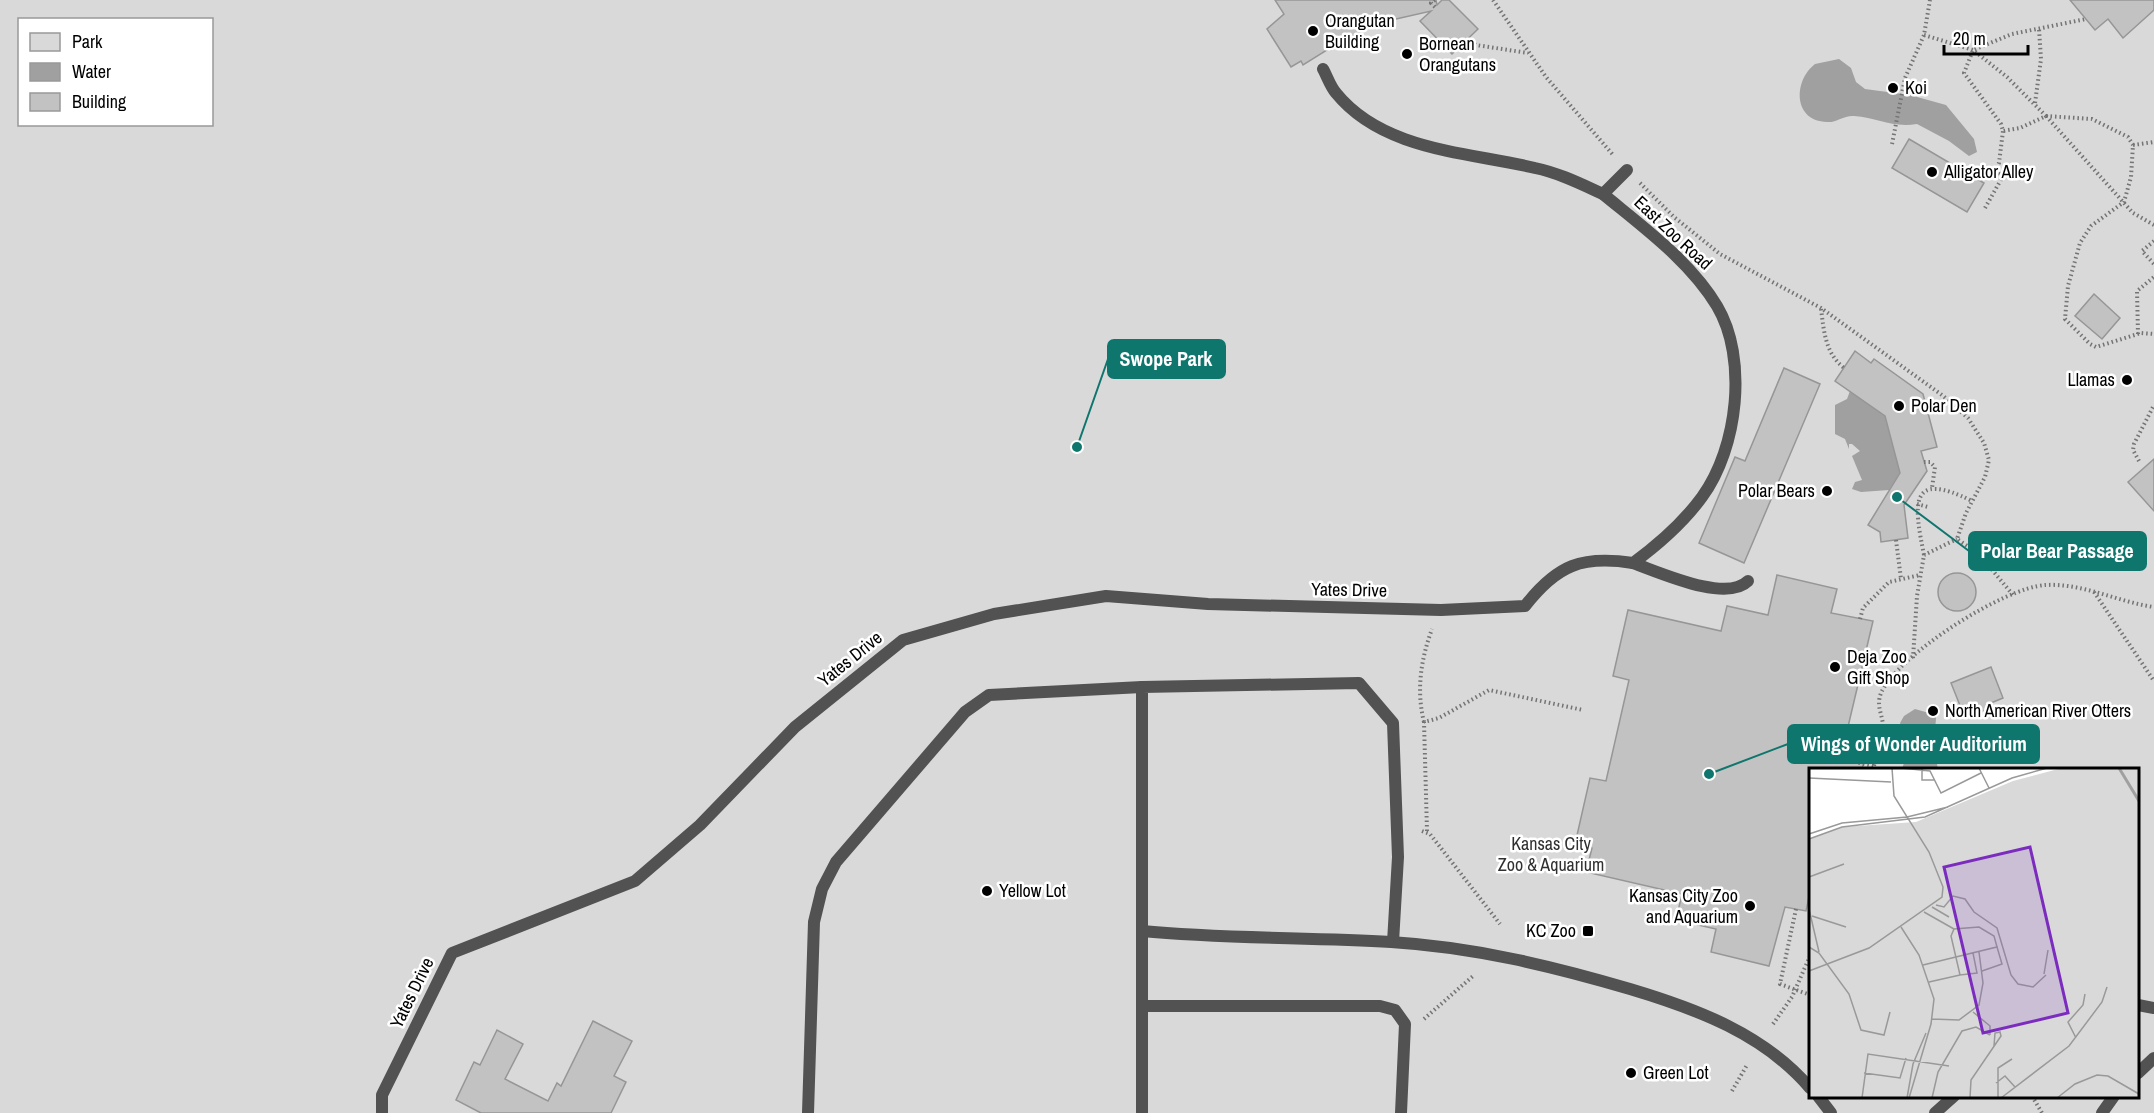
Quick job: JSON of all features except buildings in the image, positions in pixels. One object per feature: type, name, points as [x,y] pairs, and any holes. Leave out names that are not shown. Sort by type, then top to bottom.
[{"type":"lane","name":"East Zoo Road","points":[[1323,69],[1336,93],[1373,124],[1422,146],[1533,167],[1562,175],[1604,194],[1688,268],[1718,307],[1731,341],[1734,402],[1730,436],[1704,495],[1658,545],[1633,563]]},
{"type":"lane","points":[[1604,194],[1627,170]]},
{"type":"lane","name":"Yates Drive","points":[[382,1113],[382,1095],[452,953],[635,881],[700,825],[795,727],[903,640],[994,614],[1106,596],[1208,604],[1383,609],[1445,610],[1525,606],[1539,589],[1571,565],[1606,559],[1633,563]]},
{"type":"lane","points":[[1633,563],[1710,588],[1734,589],[1748,581]]},
{"type":"lane","points":[[808,1113],[814,922],[822,890],[836,862],[965,712],[989,695],[1142,687],[1359,683],[1393,723],[1398,857],[1393,942]]},
{"type":"lane","points":[[1142,687],[1142,1113]]},
{"type":"lane","points":[[1142,931],[1393,942],[1496,954],[1536,963],[1653,996],[1724,1022],[1784,1061],[1809,1087]]},
{"type":"lane","points":[[2139,1005],[2154,1008]]},
{"type":"lane","points":[[1142,1006],[1380,1006],[1395,1010],[1405,1024],[1401,1113]]},
{"type":"lane","points":[[2139,1072],[2154,1058]]},
{"type":"lane","points":[[1820,1098],[1831,1113]]},
{"type":"lane","points":[[1935,1113],[1952,1098]]},
{"type":"lane","points":[[2102,1113],[2113,1098]]},
{"type":"path","points":[[1435,0],[1431,3],[1435,7]]},
{"type":"path","points":[[1493,0],[1528,53],[1582,121],[1674,217],[1713,249],[1821,308],[1942,395],[1973,424],[1989,455],[1987,470],[1957,539],[1924,555]]},
{"type":"path","points":[[1892,144],[1910,61],[1924,35],[1930,0]]},
{"type":"path","points":[[1985,208],[2003,176],[1995,171],[1999,163],[2003,131],[2001,124],[1964,73],[1973,50],[2013,34],[2086,19]]},
{"type":"path","points":[[2035,103],[2040,70],[2039,29]]},
{"type":"path","points":[[1924,35],[1973,50],[2007,77],[2035,103],[2133,213],[2154,225]]},
{"type":"path","points":[[1467,39],[1476,45],[1528,53]]},
{"type":"path","points":[[2003,131],[2020,128],[2046,116],[2092,119],[2128,137],[2133,145],[2130,177],[2124,202],[2096,221],[2085,234],[2070,276],[2064,314],[2068,322],[2093,346],[2107,345],[2138,334],[2154,334]]},
{"type":"path","points":[[2133,145],[2154,141]]},
{"type":"path","points":[[2154,241],[2142,251],[2154,264]]},
{"type":"path","points":[[2138,334],[2137,291],[2154,277]]},
{"type":"path","points":[[1821,308],[1827,344],[1833,357],[1844,368]]},
{"type":"path","points":[[2143,453],[2138,460],[2133,450],[2134,444],[2154,405]]},
{"type":"path","points":[[1924,462],[1930,462],[1935,466],[1932,488]]},
{"type":"path","points":[[1913,658],[1920,575],[1924,555],[1916,518],[1917,504],[1926,491],[1932,488],[1951,491],[1972,501]]},
{"type":"path","points":[[1917,504],[1928,507]]},
{"type":"path","points":[[1957,539],[1979,554],[2013,595]]},
{"type":"path","points":[[1896,540],[1902,579]]},
{"type":"path","points":[[1860,619],[1863,608],[1889,582],[1920,575]]},
{"type":"path","points":[[1841,759],[1874,768],[1883,726],[1878,710],[1881,693],[1890,679],[1941,634],[1995,601],[2044,585],[2093,592],[2154,607]]},
{"type":"path","points":[[2093,592],[2154,681]]},
{"type":"path","points":[[1435,622],[1426,645],[1420,680],[1420,704],[1425,722],[1424,831],[1500,924]]},
{"type":"path","points":[[1425,722],[1439,718],[1488,690],[1497,690],[1583,710]]},
{"type":"path","points":[[1796,909],[1780,984],[1809,995]]},
{"type":"path","points":[[1773,1024],[1795,989],[1809,958]]},
{"type":"path","points":[[1428,1015],[1473,976]]},
{"type":"path","points":[[1732,1090],[1748,1065]]},
{"type":"path","points":[[2033,1098],[2042,1113]]},
{"type":"green space","name":"Kansas City Zoo & Aquarium","points":[[0,0],[2154,0],[2154,1113],[0,1113]]},
{"type":"water","points":[[1839,59],[1851,68],[1856,82],[1865,89],[1910,95],[1946,105],[1974,139],[1977,152],[1969,156],[1949,141],[1917,124],[1892,124],[1854,116],[1827,122],[1816,120],[1808,115],[1802,108],[1800,99],[1803,80],[1815,64]]},
{"type":"water","points":[[1850,391],[1885,416],[1896,457],[1904,466],[1889,490],[1861,492],[1852,489],[1855,482],[1862,480],[1852,456],[1860,451],[1852,444],[1849,444],[1849,449],[1845,439],[1835,434],[1835,405],[1847,399]]},
{"type":"water","points":[[1915,709],[1936,715],[1935,728],[1925,739],[1921,741],[1914,737],[1907,745],[1900,723],[1904,716]]},
{"type":"water","points":[[1930,754],[1936,759],[1938,768],[1902,768],[1906,757],[1917,761]]},
{"type":"place","name":"Orangutan Building","points":[[1313,31]]},
{"type":"place","name":"Bornean Orangutans","points":[[1407,54]]},
{"type":"place","name":"Koi","points":[[1893,88]]},
{"type":"place","name":"Alligator Alley","points":[[1932,172]]},
{"type":"place","name":"Llamas","points":[[2127,380]]},
{"type":"place","name":"Polar Den","points":[[1899,406]]},
{"type":"place","name":"Swope Park","points":[[1077,447]]},
{"type":"place","name":"Polar Bears","points":[[1827,491]]},
{"type":"place","name":"Polar Bear Passage","points":[[1897,497]]},
{"type":"place","name":"Deja Zoo Gift Shop","points":[[1835,667]]},
{"type":"place","name":"North American River Otters","points":[[1933,711]]},
{"type":"place","name":"Wings of Wonder Auditorium","points":[[1709,774]]},
{"type":"place","name":"Yellow Lot","points":[[987,891]]},
{"type":"place","name":"Kansas City Zoo and Aquarium","points":[[1750,906]]},
{"type":"place","name":"KC Zoo","points":[[1588,931]]},
{"type":"place","name":"Green Lot","points":[[1631,1073]]}]
